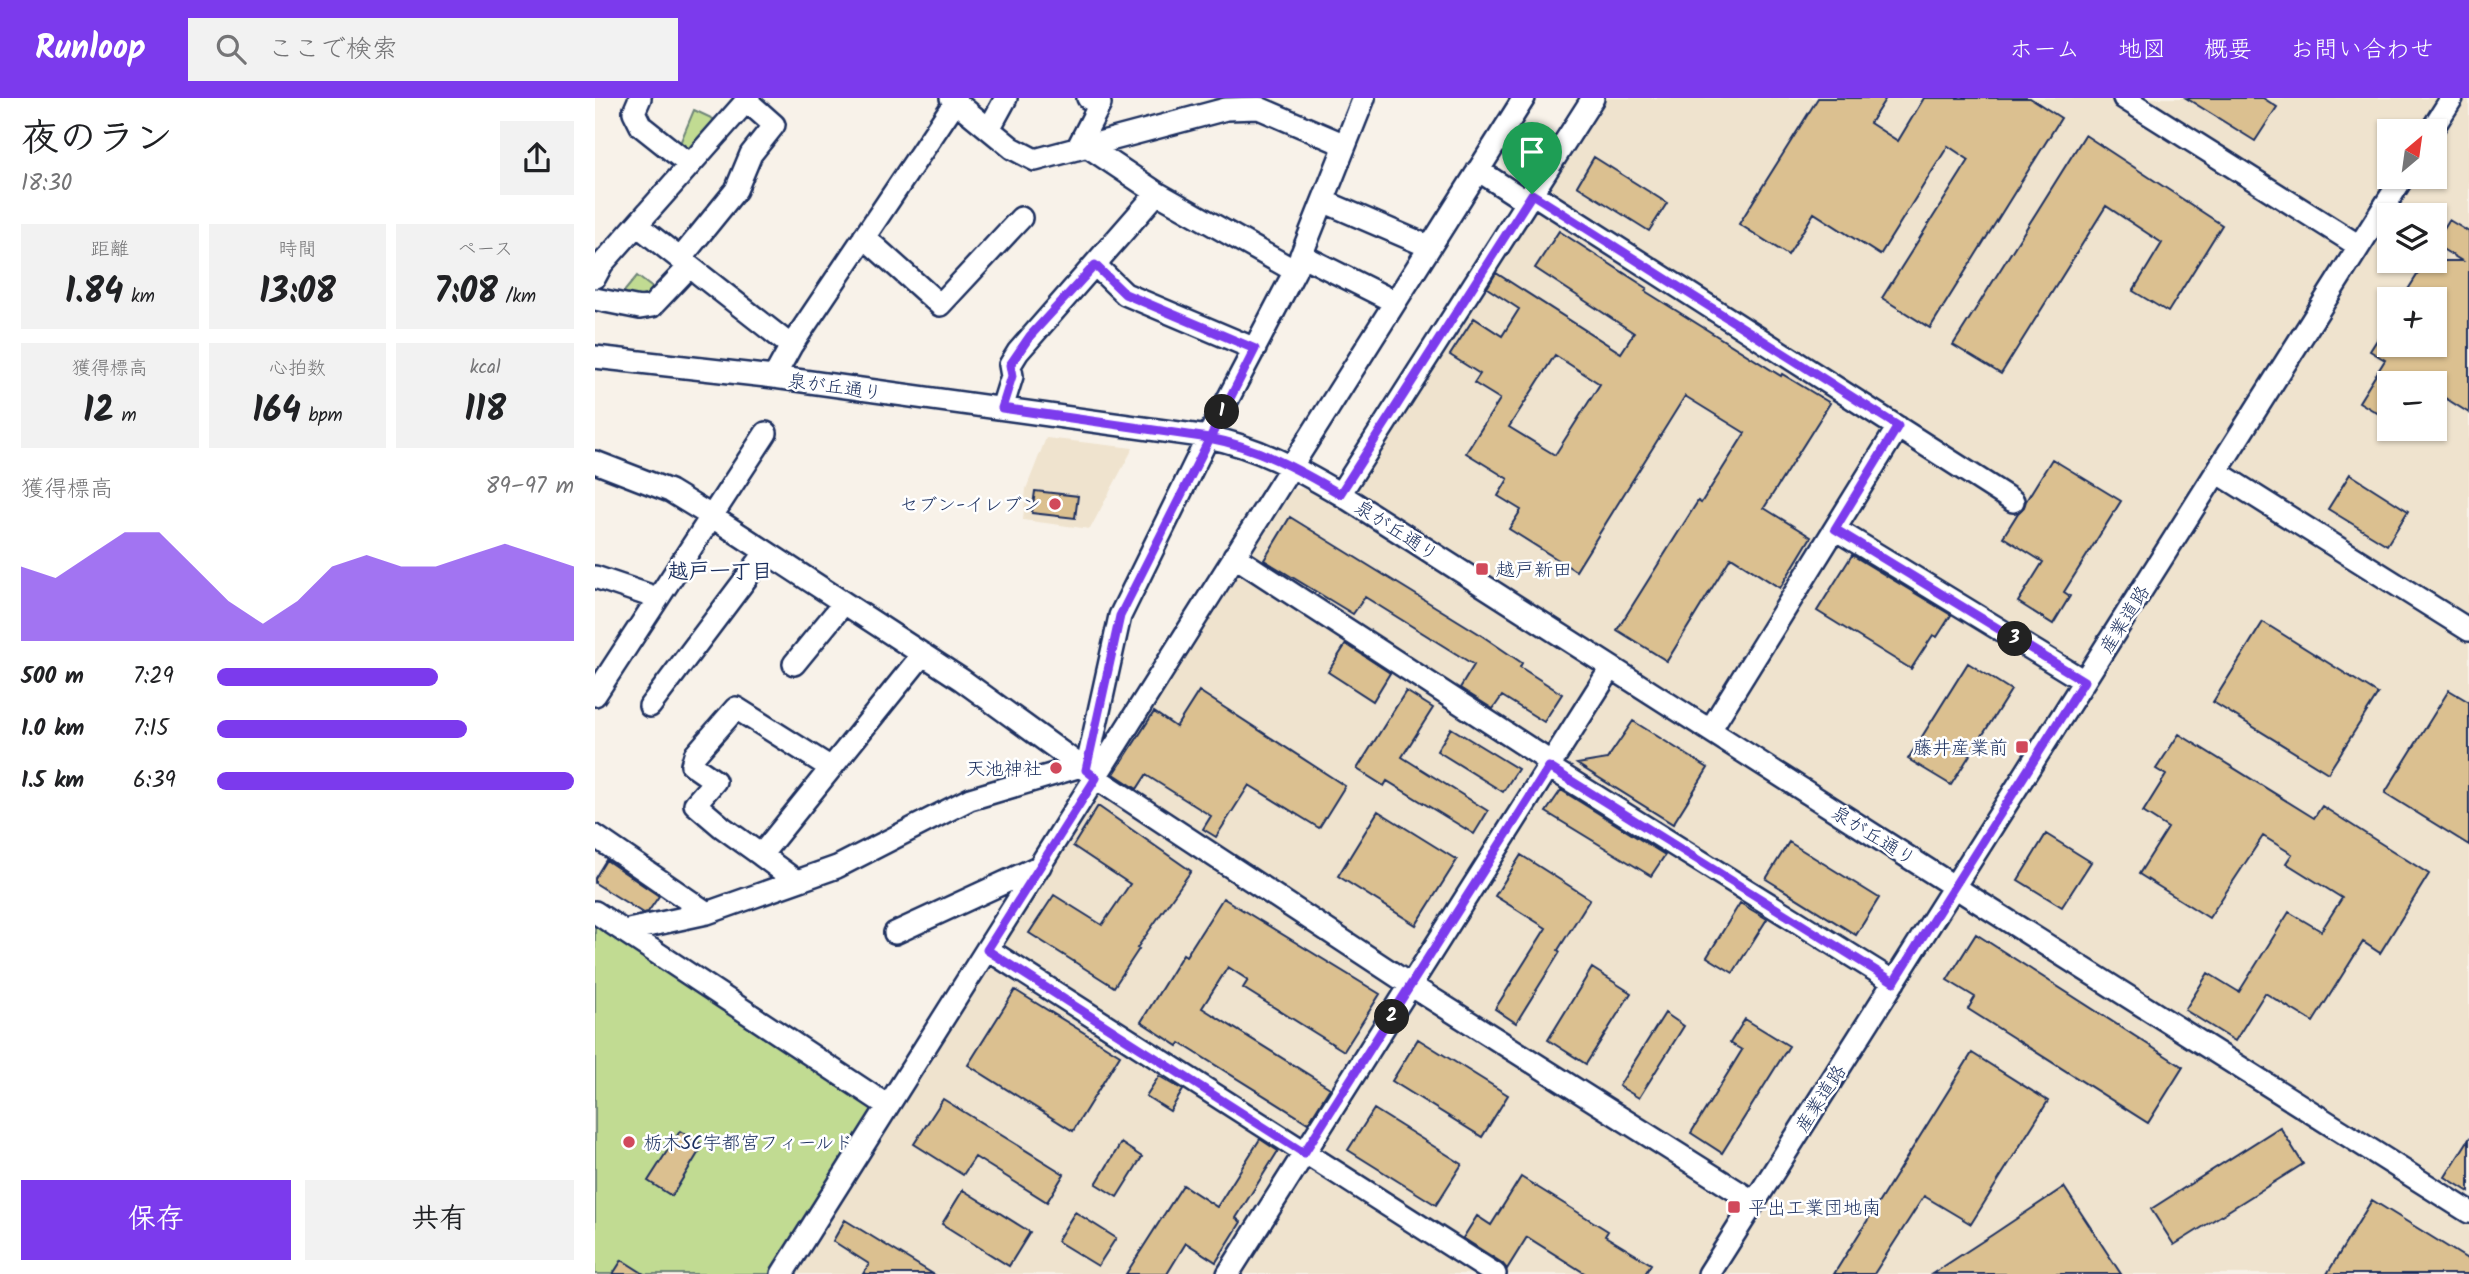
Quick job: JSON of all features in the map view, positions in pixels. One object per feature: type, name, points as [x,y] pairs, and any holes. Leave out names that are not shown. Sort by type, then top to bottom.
[{"type":"street","points":[[640,98],[634,112],[641,126],[690,165]]},
{"type":"street","points":[[989,129],[1006,98]]},
{"type":"street","points":[[1082,147],[1100,104],[1088,98]]},
{"type":"street","points":[[1088,771],[1120,616],[1298,263],[1364,98]]},
{"type":"street","points":[[782,1274],[1040,866],[1088,771],[1234,556],[1524,98]]},
{"type":"street","points":[[1340,494],[1593,98]]},
{"type":"street","points":[[2124,98],[2359,246]]},
{"type":"street","points":[[2439,119],[2452,98]]},
{"type":"street","points":[[595,277],[602,264],[748,99],[773,125],[751,155],[736,190],[685,263],[652,306],[640,308],[595,299]]},
{"type":"street","points":[[774,377],[791,345],[953,100],[1012,148],[1035,160],[1226,109],[1259,108],[1345,145]]},
{"type":"street","points":[[1082,147],[1157,193],[1298,263],[1395,302]]},
{"type":"street","points":[[1478,170],[1529,198],[2013,500]]},
{"type":"street","name":"産業道路","points":[[1709,1274],[2395,189]]},
{"type":"street","points":[[1002,408],[1012,376],[1010,365],[1018,352],[1157,193]]},
{"type":"street","points":[[1323,201],[1430,247]]},
{"type":"street","points":[[864,237],[940,305],[1021,218]]},
{"type":"street","points":[[637,225],[791,345]]},
{"type":"street","points":[[1095,265],[1125,294],[1255,349]]},
{"type":"street","name":"泉が丘通り","points":[[595,357],[774,377],[1209,438],[1235,443],[1291,466],[1340,494],[2469,1212]]},
{"type":"street","points":[[1710,730],[1898,426]]},
{"type":"street","points":[[595,695],[601,671],[657,598],[766,433]]},
{"type":"street","points":[[595,461],[670,491],[711,516],[923,654],[1088,771],[1412,986],[1754,1202]]},
{"type":"street","points":[[2217,472],[2469,630]]},
{"type":"street","points":[[1835,529],[2084,681]]},
{"type":"street","points":[[650,706],[765,552]]},
{"type":"street","points":[[1234,556],[1550,765],[1894,982]]},
{"type":"street","points":[[595,577],[657,598]]},
{"type":"street","points":[[794,664],[844,603]]},
{"type":"street","points":[[761,855],[923,654]]},
{"type":"street","points":[[1228,1274],[1611,668]]},
{"type":"street","points":[[796,881],[722,828],[695,804],[715,781],[692,765],[695,755],[736,708],[831,768]]},
{"type":"street","points":[[624,931],[708,913],[838,867],[970,799],[1088,771]]},
{"type":"street","points":[[595,836],[708,913]]},
{"type":"street","points":[[895,933],[1040,866]]},
{"type":"street","points":[[595,912],[888,1106]]},
{"type":"street","points":[[987,950],[1495,1274]]},
{"type":"shaded area","points":[[1601,98],[2469,98],[2469,1274],[796,1274],[1289,489],[1308,488],[1339,507]]},
{"type":"shaded area","points":[[1046,438],[1133,448],[1090,529],[1023,520],[1026,489]]},
{"type":"green space","points":[[694,110],[722,123],[695,152],[678,148]]},
{"type":"green space","points":[[637,276],[658,292],[650,300],[618,299]]},
{"type":"green space","points":[[595,920],[880,1107],[775,1274],[595,1274]]},
{"type":"building","points":[[1818,98],[1886,98],[1870,123],[1898,141],[1924,98],[2030,98],[2061,118],[1930,328],[1882,298],[1969,160],[1948,146],[1880,255],[1814,213],[1788,255],[1739,224]]},
{"type":"building","points":[[2186,98],[2263,98],[2277,107],[2255,141]]},
{"type":"building","points":[[2085,135],[2222,225],[2168,312],[2133,291],[2162,243],[2106,206],[2001,374],[1953,345]]},
{"type":"building","points":[[1594,157],[1667,203],[1649,231],[1577,186]]},
{"type":"building","points":[[2449,220],[2469,232],[2469,413],[2447,399],[2447,371],[2378,371],[2385,360],[2380,357],[2447,357],[2447,287],[2410,287],[2418,273],[2447,273],[2447,261],[2462,261],[2447,252]]},
{"type":"building","points":[[1559,231],[1647,288],[1645,291],[1781,376],[1782,374],[1830,403],[1764,508],[1811,537],[1780,588],[1731,557],[1667,661],[1617,630],[1698,501],[1701,503],[1745,433],[1685,396],[1576,571],[1509,529],[1521,510],[1498,496],[1508,479],[1466,453],[1500,399],[1474,383],[1480,374],[1450,355],[1474,318],[1502,336],[1519,309],[1487,288],[1496,273],[1621,353],[1634,333],[1535,268]],"holes":[[[1555,355],[1600,384],[1555,455],[1509,427]]]},
{"type":"building","points":[[2377,340],[2377,355],[2370,351]]},
{"type":"building","points":[[2377,373],[2377,413],[2359,402]]},
{"type":"building","points":[[2052,459],[2121,501],[2064,592],[2070,596],[2053,624],[2018,602],[2043,562],[2003,537]]},
{"type":"building","points":[[2350,474],[2408,511],[2387,545],[2328,509]]},
{"type":"building","name":"セブン-イレブン","points":[[1035,491],[1078,496],[1075,518],[1032,513]]},
{"type":"building","points":[[1290,517],[1478,633],[1522,663],[1520,667],[1562,694],[1544,722],[1502,696],[1493,709],[1460,688],[1474,665],[1365,597],[1353,614],[1264,560]]},
{"type":"building","points":[[1852,555],[1951,615],[1937,637],[1933,635],[1911,669],[1817,611]]},
{"type":"building","points":[[2263,622],[2378,694],[2328,773],[2213,702]]},
{"type":"building","points":[[1346,644],[1390,673],[1373,701],[1328,672]]},
{"type":"building","points":[[1968,663],[2011,690],[1951,785],[1908,759]]},
{"type":"building","points":[[2449,690],[2469,702],[2469,845],[2385,793]]},
{"type":"building","points":[[1199,691],[1345,786],[1319,828],[1249,785],[1216,837],[1203,829],[1211,816],[1146,775],[1137,789],[1114,774],[1154,712],[1176,727]]},
{"type":"building","points":[[1406,691],[1433,708],[1402,757],[1488,811],[1474,834],[1387,781],[1384,786],[1357,769]]},
{"type":"building","points":[[1633,721],[1708,768],[1673,824],[1577,764],[1607,759]]},
{"type":"building","points":[[1451,728],[1518,769],[1503,792],[1437,751]]},
{"type":"building","points":[[2179,734],[2314,818],[2322,806],[2429,874],[2380,953],[2363,942],[2313,1022],[2265,993],[2235,1041],[2185,1010],[2208,973],[2239,992],[2289,912],[2321,931],[2342,898],[2286,863],[2292,854],[2263,836],[2209,918],[2139,874],[2168,828],[2143,812],[2166,775],[2156,769]]},
{"type":"building","points":[[1561,790],[1665,855],[1651,876],[1546,812]]},
{"type":"building","points":[[1098,806],[1191,871],[1137,948],[1139,949],[1114,987],[1029,933],[1054,895],[1102,925],[1130,884],[1073,846]]},
{"type":"building","points":[[1378,811],[1457,860],[1416,925],[1338,876]]},
{"type":"building","points":[[2046,834],[2091,862],[2062,907],[2018,880]]},
{"type":"building","points":[[1789,842],[1879,898],[1856,935],[1766,879]]},
{"type":"building","points":[[1521,855],[1590,899],[1516,1023],[1495,1009],[1546,928],[1495,896]]},
{"type":"building","points":[[606,860],[659,896],[648,912],[643,913],[595,883],[595,878]]},
{"type":"building","points":[[1223,898],[1380,994],[1344,1051],[1243,988],[1248,980],[1228,967],[1202,1008],[1330,1088],[1308,1123],[1180,1043],[1178,1046],[1141,1022],[1183,954],[1186,956]]},
{"type":"building","points":[[1740,903],[1767,919],[1733,973],[1707,957]]},
{"type":"building","points":[[1976,934],[2183,1067],[2148,1123],[1968,1009],[1975,997],[1947,980]]},
{"type":"building","points":[[1592,968],[1631,993],[1586,1064],[1548,1040]]},
{"type":"building","points":[[1015,990],[1120,1055],[1073,1131],[968,1065]]},
{"type":"building","points":[[1665,1013],[1684,1026],[1639,1098],[1619,1086]]},
{"type":"building","points":[[1745,1019],[1789,1046],[1722,1153],[1691,1133],[1742,1050],[1730,1043]]},
{"type":"building","points":[[1418,1039],[1508,1095],[1482,1137],[1392,1081]]},
{"type":"building","points":[[1972,1053],[2048,1101],[1971,1224],[1924,1196],[1874,1274],[1834,1274]]},
{"type":"building","points":[[1159,1076],[1183,1090],[1170,1111],[1146,1096]]},
{"type":"building","points":[[943,1099],[1064,1174],[1047,1202],[975,1157],[963,1175],[914,1144]]},
{"type":"building","points":[[1374,1109],[1462,1164],[1436,1205],[1348,1150]]},
{"type":"building","points":[[2280,1127],[2303,1164],[2174,1245],[2151,1209]]},
{"type":"building","points":[[680,1131],[703,1145],[672,1196],[648,1181]]},
{"type":"building","points":[[1260,1139],[1278,1151],[1236,1218],[1241,1222],[1216,1262],[1186,1243],[1167,1274],[1126,1274],[1183,1185],[1217,1207]]},
{"type":"building","points":[[2469,1139],[2469,1192],[2445,1177]]},
{"type":"building","points":[[1121,1143],[1142,1157],[1117,1197],[1096,1184]]},
{"type":"building","points":[[1521,1177],[1608,1231],[1605,1236],[1651,1264],[1645,1274],[1586,1274],[1527,1237],[1507,1269],[1463,1238],[1477,1216],[1491,1225]]},
{"type":"building","points":[[2064,1187],[2121,1274],[1932,1274],[1992,1235]]},
{"type":"building","points":[[963,1190],[1030,1232],[1009,1266],[942,1224]]},
{"type":"building","points":[[2372,1200],[2469,1260],[2469,1274],[2327,1274]]},
{"type":"building","points":[[1075,1212],[1116,1238],[1098,1266],[1057,1241]]},
{"type":"building","points":[[845,1220],[933,1274],[863,1274],[869,1264],[833,1241]]},
{"type":"building","points":[[622,1260],[644,1274],[613,1274]]},
{"type":"place","name":"セブン-イレブン","points":[[1055,504]]},
{"type":"place","name":"越戸新田","points":[[1482,569]]},
{"type":"place","name":"藤井産業前","points":[[2022,747]]},
{"type":"place","name":"天池神社","points":[[1056,768]]},
{"type":"place","name":"栃木SC宇都宮フィールド","points":[[629,1142]]},
{"type":"place","name":"平出工業団地南","points":[[1734,1207]]},
{"type":"district","name":"越戸一丁目","points":[[720,571]]},
{"type":"route","points":[[1532,194],[1340,494],[1291,466],[1235,443],[1209,438],[1002,408],[1012,376],[1010,365],[1030,336],[1095,265],[1125,294],[1255,349],[1209,438],[1120,616],[1086,770],[1096,778],[987,950],[1304,1153],[1549,767],[1894,982],[2084,681],[1835,529],[1898,426],[1532,194]]}]
